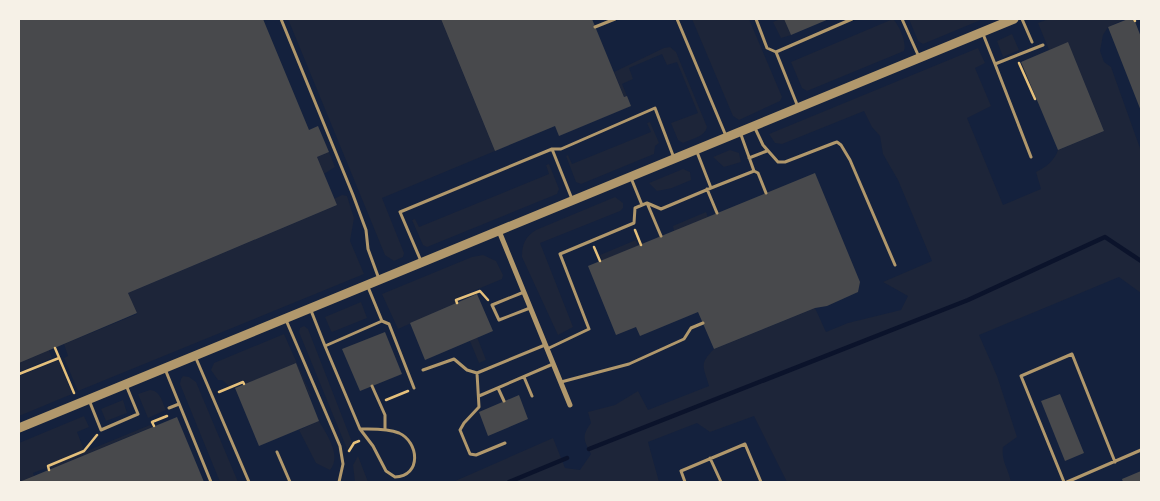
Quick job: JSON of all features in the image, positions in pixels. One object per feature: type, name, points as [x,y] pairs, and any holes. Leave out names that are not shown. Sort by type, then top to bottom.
[{"type":"street","points":[[19,428],[1014,19]]},
{"type":"street","points":[[499,230],[570,405]]},
{"type":"lane","points":[[281,19],[354,195],[366,230],[368,249],[379,279]]},
{"type":"lane","points":[[595,27],[616,19]]},
{"type":"lane","points":[[677,19],[726,136]]},
{"type":"lane","points":[[756,19],[768,48],[776,52],[798,107]]},
{"type":"lane","points":[[776,52],[852,19]]},
{"type":"lane","points":[[902,19],[919,58]]},
{"type":"lane","points":[[1022,19],[1032,42]]},
{"type":"lane","points":[[982,32],[1031,157]]},
{"type":"lane","points":[[995,64],[1043,45]]},
{"type":"lane","points":[[421,262],[400,212],[552,149],[561,149],[655,108],[674,158]]},
{"type":"lane","points":[[754,125],[767,151],[778,162],[782,163],[837,142],[841,145],[850,160],[895,265]]},
{"type":"lane","points":[[739,131],[754,171],[758,174],[766,193]]},
{"type":"lane","points":[[552,149],[573,200]]},
{"type":"lane","points":[[695,149],[717,213]]},
{"type":"lane","points":[[749,158],[767,151]]},
{"type":"lane","points":[[423,370],[454,359],[467,370],[476,373],[589,329],[560,254],[634,223],[635,208],[642,205],[647,203],[661,208],[754,171]]},
{"type":"lane","points":[[630,176],[642,205]]},
{"type":"lane","points":[[647,203],[661,236]]},
{"type":"lane","points":[[367,284],[382,321],[389,324],[414,388]]},
{"type":"lane","points":[[524,292],[492,305],[499,320],[530,308]]},
{"type":"lane","points":[[310,308],[360,429],[373,446],[386,471],[395,476],[406,474],[411,470],[414,464],[414,449],[410,442],[400,433],[360,429]]},
{"type":"lane","points":[[285,318],[340,446],[343,464],[339,482]]},
{"type":"lane","points":[[325,346],[382,321]]},
{"type":"lane","points":[[560,382],[629,364],[684,339],[691,328],[703,323]]},
{"type":"lane","points":[[1115,462],[1072,354],[1021,376],[1065,482],[1115,462],[1141,450]]},
{"type":"lane","points":[[194,356],[249,482]]},
{"type":"lane","points":[[479,396],[553,364]]},
{"type":"lane","points":[[164,368],[210,482]]},
{"type":"lane","points":[[476,373],[480,407],[464,423],[460,430],[467,450],[470,454],[476,456],[505,443]]},
{"type":"lane","points":[[524,377],[532,396]]},
{"type":"lane","points":[[88,399],[101,430],[138,414],[126,384]]},
{"type":"lane","points":[[372,386],[386,419],[385,430]]},
{"type":"lane","points":[[498,388],[504,401]]},
{"type":"lane","points":[[169,408],[179,404]]},
{"type":"lane","points":[[685,482],[681,470],[745,444],[761,482]]},
{"type":"lane","points":[[277,452],[290,482]]},
{"type":"lane","points":[[710,458],[720,482]]},
{"type":"path","points":[[1019,61],[1035,99]]},
{"type":"path","points":[[639,239],[641,245]]},
{"type":"path","points":[[598,256],[600,261]]},
{"type":"path","points":[[457,302],[456,300],[480,291],[492,305]]},
{"type":"path","points":[[55,348],[74,393]]},
{"type":"path","points":[[19,374],[59,358]]},
{"type":"path","points":[[212,395],[243,382],[244,384]]},
{"type":"path","points":[[380,403],[414,388]]},
{"type":"path","points":[[154,426],[152,422],[168,415]]},
{"type":"path","points":[[50,470],[48,466],[84,451],[101,430]]},
{"type":"path","points":[[342,455],[348,452],[354,443],[367,438]]},
{"type":"shaded area","points":[[288,19],[441,19],[495,151],[382,198],[404,253],[403,257],[394,261],[385,255]]},
{"type":"shaded area","points":[[692,19],[749,19],[782,97],[780,101],[739,120],[733,116]]},
{"type":"shaded area","points":[[784,19],[791,35],[781,38],[773,22]]},
{"type":"shaded area","points":[[893,19],[902,34],[904,51],[807,91],[802,88],[791,62]]},
{"type":"shaded area","points":[[909,19],[983,19],[923,44],[918,41]]},
{"type":"shaded area","points":[[1049,19],[1121,19],[1121,21],[1108,27],[1103,35],[1100,51],[1104,62],[1111,67],[1141,151],[1141,293],[1119,277],[979,335],[997,376],[1017,437],[1003,447],[1004,461],[1011,482],[787,482],[754,416],[710,432],[697,423],[648,442],[659,482],[453,482],[553,438],[565,468],[580,470],[591,454],[585,438],[591,423],[588,412],[615,405],[638,391],[648,410],[709,386],[704,363],[714,349],[815,308],[826,332],[848,323],[901,310],[908,296],[883,282],[932,261],[898,180],[883,154],[880,136],[872,127],[864,111],[782,144],[775,143],[769,134],[978,48],[985,63],[975,68],[991,106],[967,118],[1003,205],[1041,189],[1036,172],[1055,157],[1058,150],[1104,131],[1068,43],[1049,50],[1038,23]]},
{"type":"shaded area","points":[[1012,34],[1019,50],[1003,57],[997,41]]},
{"type":"shaded area","points":[[670,47],[676,52],[707,127],[701,135],[683,143],[678,140],[671,123],[698,113],[677,62],[667,65],[662,54],[629,68],[633,79],[622,84],[627,96],[624,97],[614,72],[664,48]]},
{"type":"shaded area","points":[[650,122],[659,143],[655,146],[654,154],[581,184],[576,182],[566,156],[568,155],[572,164],[651,132],[647,123]]},
{"type":"shaded area","points":[[730,150],[739,153],[741,162],[724,167],[713,157]]},
{"type":"shaded area","points":[[329,152],[335,167],[324,174],[317,157]]},
{"type":"shaded area","points":[[549,164],[559,189],[557,194],[427,247],[423,245],[412,220],[415,219],[419,227],[549,174],[546,165]]},
{"type":"shaded area","points":[[683,169],[690,172],[691,180],[672,188],[657,191],[649,183]]},
{"type":"shaded area","points":[[342,195],[347,196],[354,218],[350,241],[364,274],[78,391],[64,358],[68,356],[64,344],[137,314],[128,293],[337,205],[334,199]]},
{"type":"shaded area","points":[[615,197],[623,203],[623,208],[620,211],[540,243],[573,327],[558,335],[522,257],[525,241],[536,230]]},
{"type":"shaded area","points":[[706,212],[708,217],[674,231],[673,226]]},
{"type":"shaded area","points":[[636,240],[638,246],[602,261],[600,255]]},
{"type":"shaded area","points":[[483,255],[496,261],[503,275],[502,279],[454,299],[456,303],[398,329],[382,294],[472,257]]},
{"type":"shaded area","points":[[361,302],[367,318],[331,331],[325,317]]},
{"type":"shaded area","points":[[304,326],[308,329],[352,442],[347,449],[299,332],[300,328]]},
{"type":"shaded area","points":[[284,334],[311,395],[310,397],[296,363],[246,384],[244,380],[229,386],[222,380],[218,380],[211,370],[214,363]]},
{"type":"shaded area","points":[[477,337],[486,360],[479,363],[470,341]]},
{"type":"shaded area","points":[[49,350],[52,358],[19,372],[19,363]]},
{"type":"shaded area","points":[[59,360],[72,394],[19,416],[19,376]]},
{"type":"shaded area","points":[[183,376],[189,377],[196,382],[238,482],[220,482],[180,384]]},
{"type":"shaded area","points":[[150,390],[157,392],[166,410],[148,418],[138,394]]},
{"type":"shaded area","points":[[123,400],[127,413],[106,421],[101,409]]},
{"type":"shaded area","points":[[84,416],[89,427],[77,432],[84,450],[46,466],[46,468],[33,473],[34,476],[19,482],[19,443]]},
{"type":"shaded area","points":[[319,421],[334,452],[333,464],[330,470],[316,463],[299,430]]},
{"type":"shaded area","points":[[150,425],[152,427],[51,469],[50,466]]},
{"type":"shaded area","points":[[358,456],[368,482],[355,482],[353,465]]},
{"type":"building","points":[[19,19],[263,19],[309,130],[318,126],[329,152],[317,157],[337,205],[128,293],[137,313],[19,363]]},
{"type":"building","points":[[441,19],[592,19],[624,97],[627,96],[631,106],[559,136],[555,126],[495,151]]},
{"type":"building","points":[[784,19],[829,19],[791,35]]},
{"type":"building","points":[[1128,19],[1134,19],[1141,37],[1141,111],[1108,27]]},
{"type":"building","points":[[1068,42],[1104,131],[1058,150],[1021,62]]},
{"type":"building","points":[[815,173],[860,282],[858,292],[827,306],[815,308],[714,349],[698,312],[640,336],[636,327],[616,335],[588,266]]},
{"type":"building","points":[[477,294],[493,331],[425,360],[410,323]]},
{"type":"building","points":[[385,332],[402,374],[360,391],[342,349]]},
{"type":"building","points":[[296,363],[319,421],[259,446],[235,388]]},
{"type":"building","points":[[1060,394],[1084,453],[1065,461],[1041,401]]},
{"type":"building","points":[[519,395],[528,419],[488,436],[479,412]]},
{"type":"building","points":[[177,417],[204,482],[19,482],[34,476]]},
{"type":"building","points":[[1141,471],[1141,482],[1123,482],[1122,479]]},
{"type":"waterway","points":[[589,449],[968,300],[1105,237],[1141,261]]},
{"type":"waterway","points":[[509,482],[567,458]]}]
